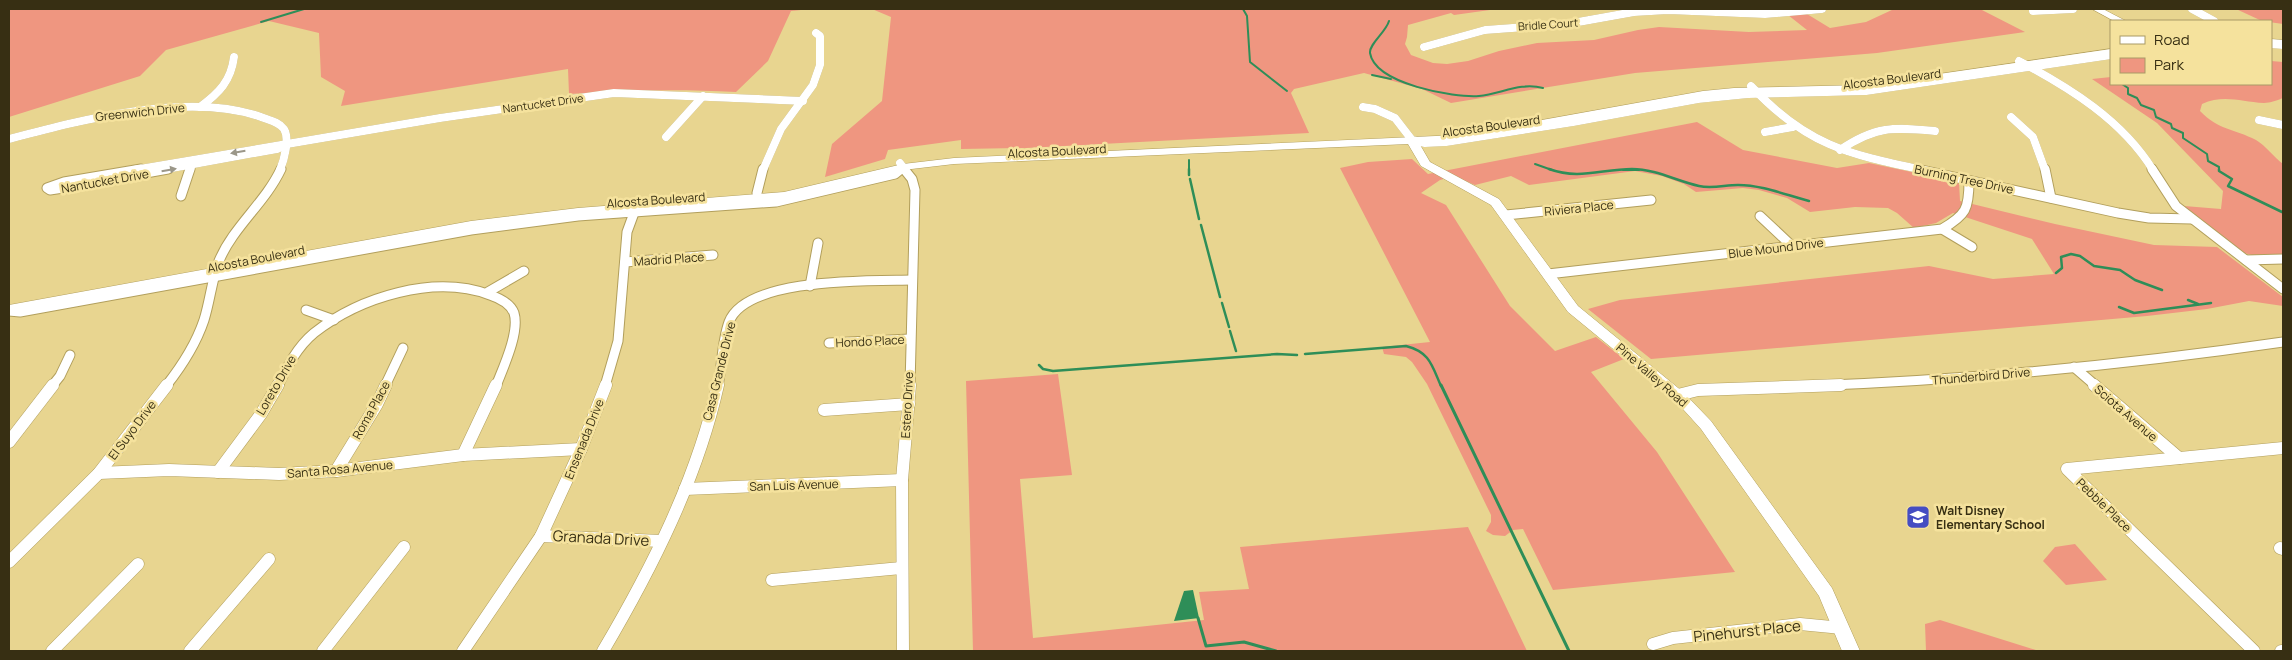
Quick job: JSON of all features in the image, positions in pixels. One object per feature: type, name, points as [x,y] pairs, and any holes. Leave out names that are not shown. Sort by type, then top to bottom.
[{"type":"main road","points":[[2096,9],[2119,20]]},
{"type":"main road","name":"Alcosta Boulevard","points":[[2025,64],[2110,47]]},
{"type":"main road","name":"Alcosta Boulevard","points":[[9,310],[471,225],[578,212],[807,192],[901,165],[956,156],[1410,137],[1458,138],[1703,94],[1864,84],[2110,54]]},
{"type":"main road","name":"Pine Valley Road","points":[[1410,137],[1426,164],[1495,202],[1573,309],[1678,395],[1706,425],[1826,592],[1850,651]]},
{"type":"main road","name":"Alcosta Boulevard","points":[[9,303],[216,272]]},
{"type":"street","name":"Bridle Court","points":[[1424,47],[1485,30],[1567,24],[1634,12],[1668,10],[1764,14],[1822,9]]},
{"type":"street","points":[[2033,11],[2074,9]]},
{"type":"street","points":[[2192,9],[2212,20]]},
{"type":"street","points":[[757,196],[760,176],[785,123],[810,92],[819,73],[821,46],[820,36],[816,33]]},
{"type":"street","points":[[200,107],[219,94],[228,83],[234,70],[234,57]]},
{"type":"street","points":[[2025,64],[2052,78],[2091,107],[2135,144],[2155,171],[2164,191],[2176,206],[2283,289]]},
{"type":"street","name":"Burning Tree Drive","points":[[1754,90],[1770,108],[1793,127],[1840,150],[1872,160],[2149,218],[2192,219]]},
{"type":"street","name":"Nantucket Drive","points":[[129,174],[54,190],[47,188],[58,184],[276,149],[286,145],[614,93],[803,101]]},
{"type":"street","points":[[666,137],[703,96]]},
{"type":"street","name":"Greenwich Drive","points":[[9,139],[53,126],[109,114],[178,107],[200,107],[238,110],[270,119],[284,129],[287,137],[286,145]]},
{"type":"street","points":[[1363,107],[1374,109],[1395,118],[1410,137]]},
{"type":"street","points":[[2011,117],[2033,137],[2044,163],[2050,198]]},
{"type":"street","points":[[2259,120],[2283,125]]},
{"type":"street","points":[[1766,132],[1793,127]]},
{"type":"street","points":[[1840,150],[1863,135],[1873,132],[1934,131]]},
{"type":"street","points":[[216,272],[229,242],[269,192],[276,179],[286,145]]},
{"type":"street","points":[[181,196],[192,163]]},
{"type":"street","name":"Alcosta Boulevard","points":[[636,207],[776,202],[838,189],[895,174],[901,165]]},
{"type":"street","name":"Estero Drive","points":[[901,165],[912,179],[915,190],[909,404],[902,480],[901,568],[903,651]]},
{"type":"street","name":"Blue Mound Drive","points":[[1548,274],[1942,229],[1960,218],[1968,209],[1969,181]]},
{"type":"street","name":"Riviera Place","points":[[1506,216],[1651,200]]},
{"type":"street","name":"Ensenada Drive","points":[[463,651],[541,536],[581,449],[607,381],[618,341],[627,232],[636,207]]},
{"type":"street","points":[[1760,216],[1792,246]]},
{"type":"street","points":[[1942,229],[1972,247]]},
{"type":"street","points":[[810,286],[818,243]]},
{"type":"street","name":"Madrid Place","points":[[625,262],[713,256]]},
{"type":"street","points":[[2246,260],[2283,259]]},
{"type":"street","points":[[488,292],[524,271]]},
{"type":"street","name":"El Suyo Drive","points":[[9,562],[99,473],[181,366],[203,322],[216,272]]},
{"type":"street","name":"Casa Grande Drive","points":[[603,651],[661,541],[685,489],[714,400],[729,322],[744,303],[782,289],[912,280]]},
{"type":"street","name":"Loreto Drive","points":[[218,472],[267,404],[295,352],[314,333],[360,306],[413,290],[460,287],[488,292],[506,303],[514,314],[512,340],[490,399],[463,455]]},
{"type":"street","points":[[306,310],[334,320]]},
{"type":"street","name":"Hondo Place","points":[[829,343],[910,339]]},
{"type":"street","name":"Thunderbird Drive","points":[[1678,395],[1698,390],[1913,382],[2074,368],[2193,355],[2283,342]]},
{"type":"street","name":"Roma Place","points":[[336,471],[377,404],[403,348]]},
{"type":"street","points":[[9,442],[60,376],[70,355]]},
{"type":"street","name":"Sciota Avenue","points":[[2074,368],[2178,458]]},
{"type":"street","points":[[824,410],[909,404]]},
{"type":"street","name":"Pebble Place","points":[[2254,651],[2067,469],[2283,448]]},
{"type":"street","name":"Santa Rosa Avenue","points":[[99,473],[168,470],[279,474],[336,471],[463,455],[581,449]]},
{"type":"street","name":"San Luis Avenue","points":[[685,489],[902,480]]},
{"type":"street","name":"Granada Drive","points":[[541,536],[661,541]]},
{"type":"street","points":[[323,651],[404,547]]},
{"type":"street","points":[[190,651],[269,560]]},
{"type":"street","points":[[52,651],[138,564]]},
{"type":"street","points":[[772,580],[901,568]]},
{"type":"street","name":"Pinehurst Place","points":[[1653,644],[1673,638],[1800,624],[1842,628]]},
{"type":"green space","points":[[9,9],[811,9],[791,11],[768,61],[736,92],[652,90],[569,94],[568,69],[341,106],[345,91],[321,77],[319,33],[269,21],[166,50],[140,76],[9,117]]},
{"type":"green space","points":[[872,9],[1497,9],[1454,15],[1451,13],[1408,25],[1405,44],[1411,55],[1433,63],[1447,64],[1468,61],[1499,51],[1537,43],[1594,40],[1659,27],[1749,32],[1807,30],[1788,15],[1807,14],[1830,28],[1866,22],[1894,9],[1980,9],[2025,32],[1877,53],[1635,73],[1451,103],[1422,89],[1364,73],[1294,89],[1291,93],[1309,133],[1026,148],[961,149],[961,140],[888,150],[885,159],[825,177],[832,144],[882,101],[891,17]]},
{"type":"green space","points":[[2236,9],[2283,9],[2283,24],[2272,22],[2272,20],[2260,20]]},
{"type":"green space","points":[[2272,61],[2283,62],[2283,98],[2264,103],[2218,99],[2202,104],[2200,111],[2220,126],[2256,140],[2283,164],[2283,254],[2252,255],[2244,253],[2184,206],[2221,209],[2223,191],[2157,123],[2092,79],[2110,77],[2110,85],[2272,85]]},
{"type":"green space","points":[[1697,122],[1743,150],[1837,168],[1869,163],[1959,182],[1960,201],[2055,224],[2154,245],[2217,247],[2283,297],[2283,306],[2249,301],[2207,309],[2147,316],[1651,359],[1588,309],[1620,300],[1929,266],[1993,279],[2054,274],[2032,239],[1953,213],[1936,223],[1914,228],[1897,213],[1888,208],[1855,207],[1810,212],[1787,198],[1759,190],[1743,188],[1696,192],[1684,184],[1662,176],[1635,171],[1529,185],[1511,176],[1475,185],[1454,176],[1440,180],[1421,193],[1446,205],[1510,306],[1555,351],[1596,337],[1624,359],[1591,372],[1657,452],[1735,572],[1553,590],[1523,529],[1513,530],[1505,536],[1493,535],[1486,531],[1491,522],[1491,515],[1427,384],[1412,362],[1406,357],[1384,354],[1382,347],[1430,342],[1340,168],[1368,162],[1412,159],[1428,174]]},
{"type":"green space","points":[[1058,374],[1072,475],[1020,479],[1033,638],[1204,620],[1199,592],[1249,589],[1240,547],[1468,527],[1527,651],[973,651],[966,381]]},
{"type":"green space","points":[[2075,544],[2107,580],[2066,585],[2043,561],[2055,547]]},
{"type":"green space","points":[[1940,620],[2039,651],[1926,651],[1925,624]]},
{"type":"shaded area","points":[[1193,590],[1199,618],[1174,621],[1184,591]]},
{"type":"waterway","points":[[261,22],[304,9]]},
{"type":"waterway","points":[[1243,9],[1247,16],[1250,62],[1287,91]]},
{"type":"waterway","points":[[1389,21],[1370,49],[1370,53],[1375,64],[1400,81],[1417,87],[1467,96],[1487,95],[1526,86],[1543,88]]},
{"type":"waterway","points":[[1372,75],[1391,79]]},
{"type":"waterway","points":[[2124,85],[2128,88],[2128,94],[2137,98],[2141,105],[2154,110],[2156,117],[2171,124],[2172,128],[2183,133],[2183,138],[2207,154],[2208,161],[2219,167],[2219,171],[2232,179],[2228,186],[2282,212]]},
{"type":"waterway","points":[[1189,160],[1189,175]]},
{"type":"waterway","points":[[1535,164],[1550,169]]},
{"type":"waterway","points":[[1550,169],[1570,174],[1621,169],[1641,170],[1658,173],[1704,187],[1747,185],[1809,201]]},
{"type":"waterway","points":[[1623,170],[1639,170]]},
{"type":"waterway","points":[[1190,179],[1199,219]]},
{"type":"waterway","points":[[1201,225],[1220,297]]},
{"type":"waterway","points":[[2056,273],[2062,268],[2061,257],[2071,254],[2080,256],[2094,266],[2120,270],[2135,280],[2162,290]]},
{"type":"waterway","points":[[2188,300],[2198,304]]},
{"type":"waterway","points":[[1222,303],[1229,327]]},
{"type":"waterway","points":[[2119,307],[2134,313],[2211,303]]},
{"type":"waterway","points":[[1230,331],[1236,351]]},
{"type":"waterway","points":[[1305,354],[1406,346],[1425,356],[1441,386]]},
{"type":"waterway","points":[[1039,365],[1043,369],[1053,371],[1277,354],[1297,355]]},
{"type":"waterway","points":[[1441,385],[1569,651]]},
{"type":"waterway","points":[[1198,618],[1206,646],[1244,642],[1276,651]]},
{"type":"place","name":"Walt Disney Elementary School","points":[[1918,517]]}]
